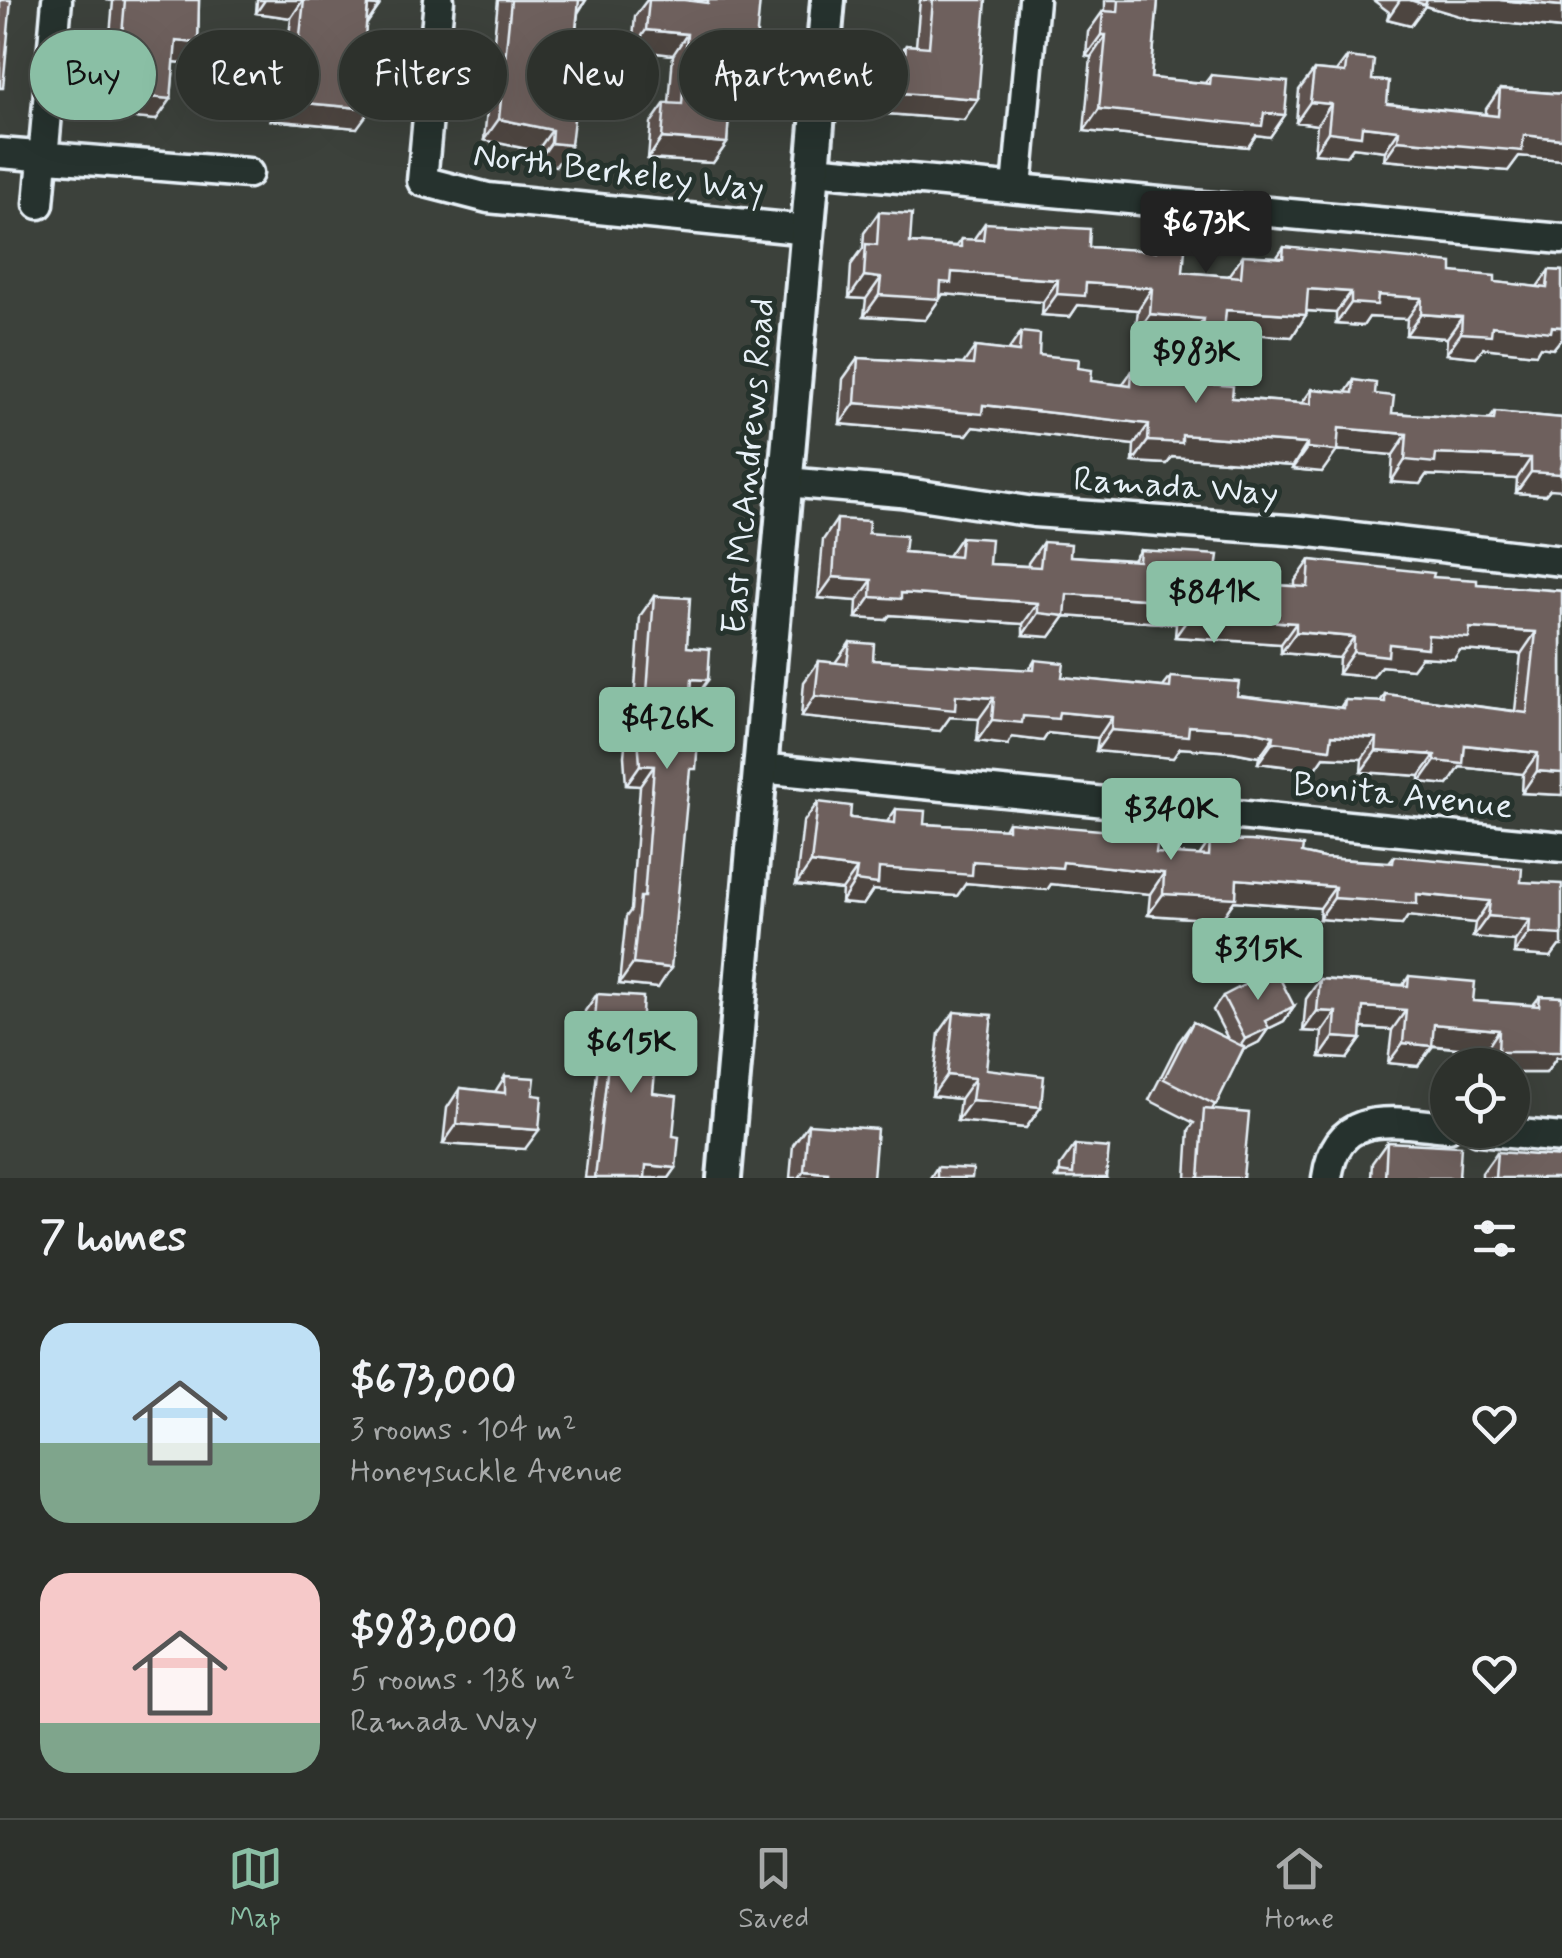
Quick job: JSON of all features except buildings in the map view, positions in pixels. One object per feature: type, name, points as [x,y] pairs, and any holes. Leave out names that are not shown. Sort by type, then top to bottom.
[{"type":"main road","name":"East McAndrews Road","points":[[724,1178],[828,0]]},
{"type":"street","points":[[39,204],[57,0]]},
{"type":"street","name":"North Berkeley Way","points":[[439,0],[422,180],[488,198],[808,230]]},
{"type":"street","points":[[1017,188],[1034,0]]},
{"type":"street","points":[[0,153],[248,173]]},
{"type":"street","points":[[814,170],[1562,239]]},
{"type":"street","name":"Ramada Way","points":[[786,482],[900,492],[1054,514],[1302,531],[1562,561]]},
{"type":"street","name":"Bonita Avenue","points":[[760,768],[1562,848]]},
{"type":"street","points":[[1327,1178],[1334,1148],[1343,1135],[1360,1125],[1393,1122],[1430,1125]]},
{"type":"street","points":[[1530,1135],[1562,1138]]}]
